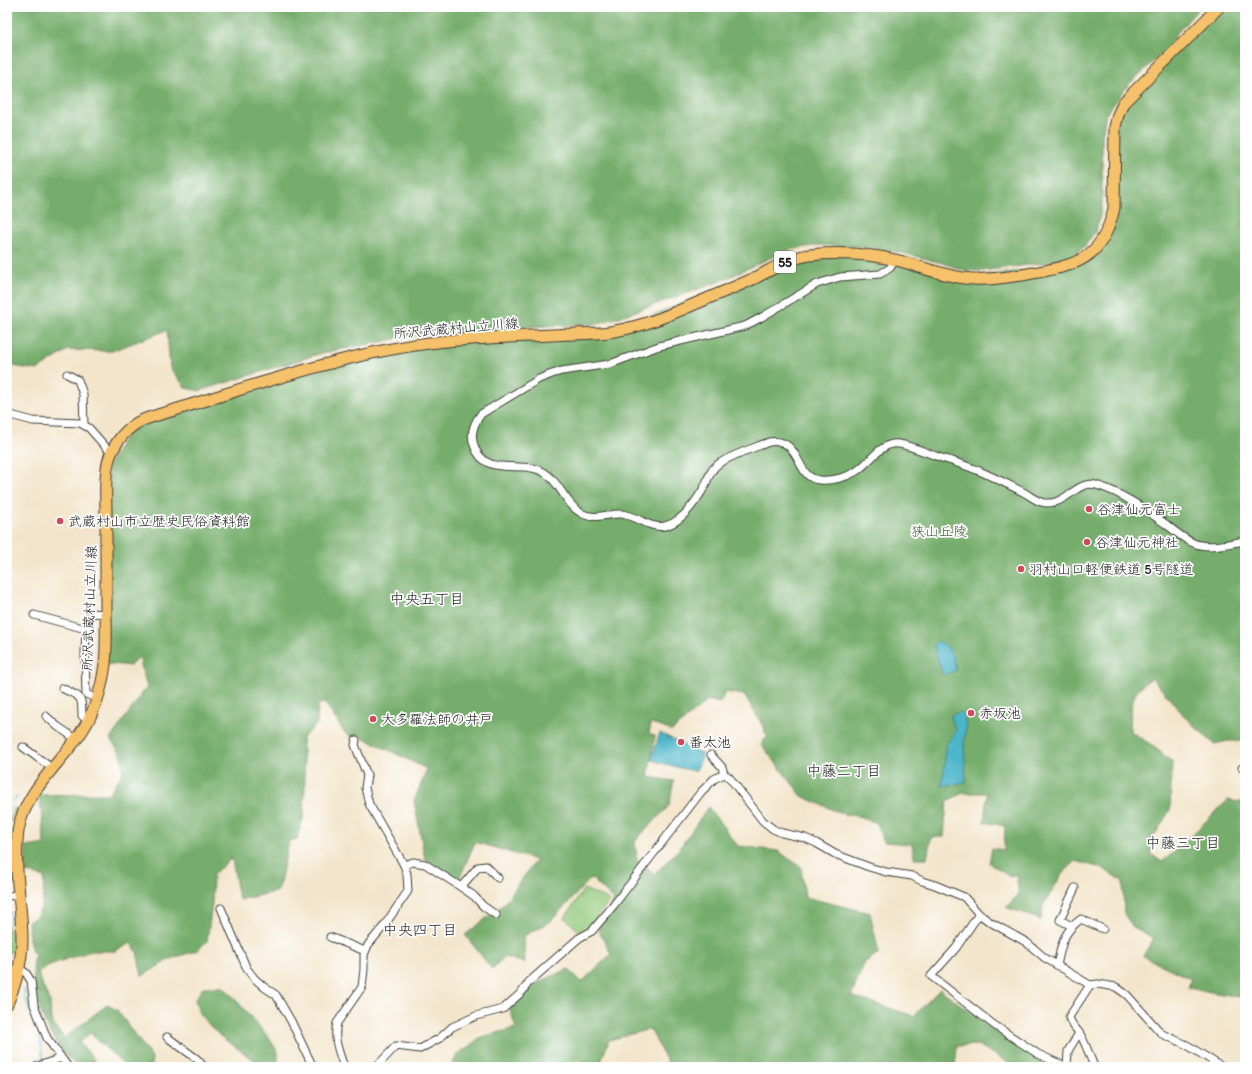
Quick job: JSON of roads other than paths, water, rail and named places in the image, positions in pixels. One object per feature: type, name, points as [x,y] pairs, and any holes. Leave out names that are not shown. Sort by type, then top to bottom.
[{"type":"main road","name":"所沢武蔵村山立川線","points":[[7,1004],[14,988],[19,968],[22,940],[17,860],[19,826],[25,809],[35,793],[83,730],[97,699],[105,665],[106,493],[108,466],[111,453],[120,437],[129,429],[139,421],[306,370],[390,348],[455,340],[614,331],[664,317],[756,277],[788,260],[806,256],[827,254],[862,254],[895,260],[961,278],[979,280],[1052,270],[1071,265],[1085,258],[1096,249],[1107,233],[1114,208],[1115,127],[1123,103],[1219,7]]},
{"type":"street","points":[[895,260],[890,268],[880,274],[840,277],[817,284],[768,314],[745,326],[659,346],[614,363],[562,371],[539,379],[481,414],[472,433],[473,443],[476,450],[486,462],[492,465],[500,467],[534,469],[546,473],[580,513],[599,517],[621,514],[628,515],[657,526],[670,524],[682,516],[701,492],[713,470],[721,462],[769,442],[776,441],[788,445],[805,471],[813,478],[820,480],[836,479],[850,475],[865,465],[884,447],[895,443],[989,475],[1041,502],[1054,503],[1083,486],[1095,484],[1137,504],[1179,534],[1197,544],[1206,546],[1245,542]]},
{"type":"street","points":[[67,374],[78,380],[83,394],[84,425]]},
{"type":"street","points":[[7,414],[33,421],[80,423],[89,428],[111,453]]},
{"type":"street","points":[[97,699],[86,694],[86,629],[91,613],[106,614]]},
{"type":"street","points":[[34,615],[86,629]]},
{"type":"street","points":[[62,688],[82,700],[82,716],[88,719]]},
{"type":"street","points":[[46,716],[57,726],[76,739]]},
{"type":"street","points":[[344,1067],[336,1042],[335,1030],[337,1023],[362,987],[364,954],[368,945],[384,926],[408,891],[407,874],[404,865],[369,804],[366,788],[367,775],[355,745],[356,740]]},
{"type":"street","points":[[23,747],[53,769]]},
{"type":"street","points":[[711,755],[722,767],[724,774],[729,777],[763,821],[772,829],[810,841],[835,854],[878,870],[912,876],[964,897],[979,914],[990,922],[1026,942],[1045,958],[1090,985],[1098,984],[1116,987],[1127,996],[1162,1034],[1187,1045],[1222,1067]]},
{"type":"street","points":[[376,1067],[396,1046],[420,1049],[440,1038],[452,1027],[476,1016],[503,1009],[522,992],[529,982],[579,938],[592,931],[701,792],[714,779],[724,774]]},
{"type":"street","points":[[404,865],[413,862],[425,864],[474,896],[482,906],[496,915]]},
{"type":"street","points":[[461,887],[478,867],[486,866],[498,878]]},
{"type":"street","points":[[1072,926],[1060,920],[1075,888]]},
{"type":"street","points":[[7,896],[19,895]]},
{"type":"street","points":[[222,908],[247,969],[264,987],[276,995],[291,1021],[313,1067]]},
{"type":"street","points":[[979,914],[956,948],[931,976],[994,1025],[1038,1054],[1067,1067],[1068,1051],[1079,1033]]},
{"type":"street","points":[[1057,965],[1064,937],[1072,926],[1081,919],[1103,929]]},
{"type":"street","points":[[330,937],[365,951]]},
{"type":"street","points":[[19,968],[29,976],[34,1005],[47,1038],[68,1067]]},
{"type":"street","points":[[1090,985],[1069,1017],[1070,1023],[1079,1033],[1086,1046],[1094,1067]]},
{"type":"street","points":[[166,1037],[197,1059],[204,1067]]},
{"type":"street","points":[[42,1065],[62,1058]]},
{"type":"water","name":"赤坂池","points":[[936,642],[941,642],[948,648],[956,670],[943,675],[933,645]]},
{"type":"water","name":"赤坂池","points":[[962,712],[966,725],[964,745],[966,783],[941,786],[945,763],[945,746],[956,731],[951,717],[952,714]]},
{"type":"water","name":"番太池","points":[[660,733],[702,754],[702,758],[696,770],[681,768],[651,760]]},
{"type":"waterway","points":[[13,801],[17,797]]},
{"type":"waterway","points":[[7,813],[9,806]]},
{"type":"waterway","points":[[7,863],[8,868]]},
{"type":"waterway","points":[[7,893],[9,873]]},
{"type":"waterway","points":[[8,901],[12,927]]},
{"type":"waterway","points":[[24,989],[27,1003],[35,1020]]},
{"type":"waterway","points":[[38,1027],[44,1063]]},
{"type":"place","name":"谷津仙元富士","points":[[1089,509]]},
{"type":"place","name":"武蔵村山市立歴史民俗資料館","points":[[60,521]]},
{"type":"place","name":"谷津仙元神社","points":[[1087,542]]},
{"type":"place","name":"羽村山口軽便鉄道 5号隧道","points":[[1021,569]]},
{"type":"place","name":"赤坂池","points":[[971,713]]},
{"type":"place","name":"大多羅法師の井戸","points":[[373,719]]},
{"type":"place","name":"番太池","points":[[681,742]]},
{"type":"district","name":"中央五丁目","points":[[427,599]]},
{"type":"district","name":"中藤二丁目","points":[[844,771]]},
{"type":"district","name":"中藤三丁目","points":[[1183,843]]},
{"type":"district","name":"中央四丁目","points":[[420,930]]},
{"type":"park label","name":"狭山丘陵","points":[[939,531]]}]
